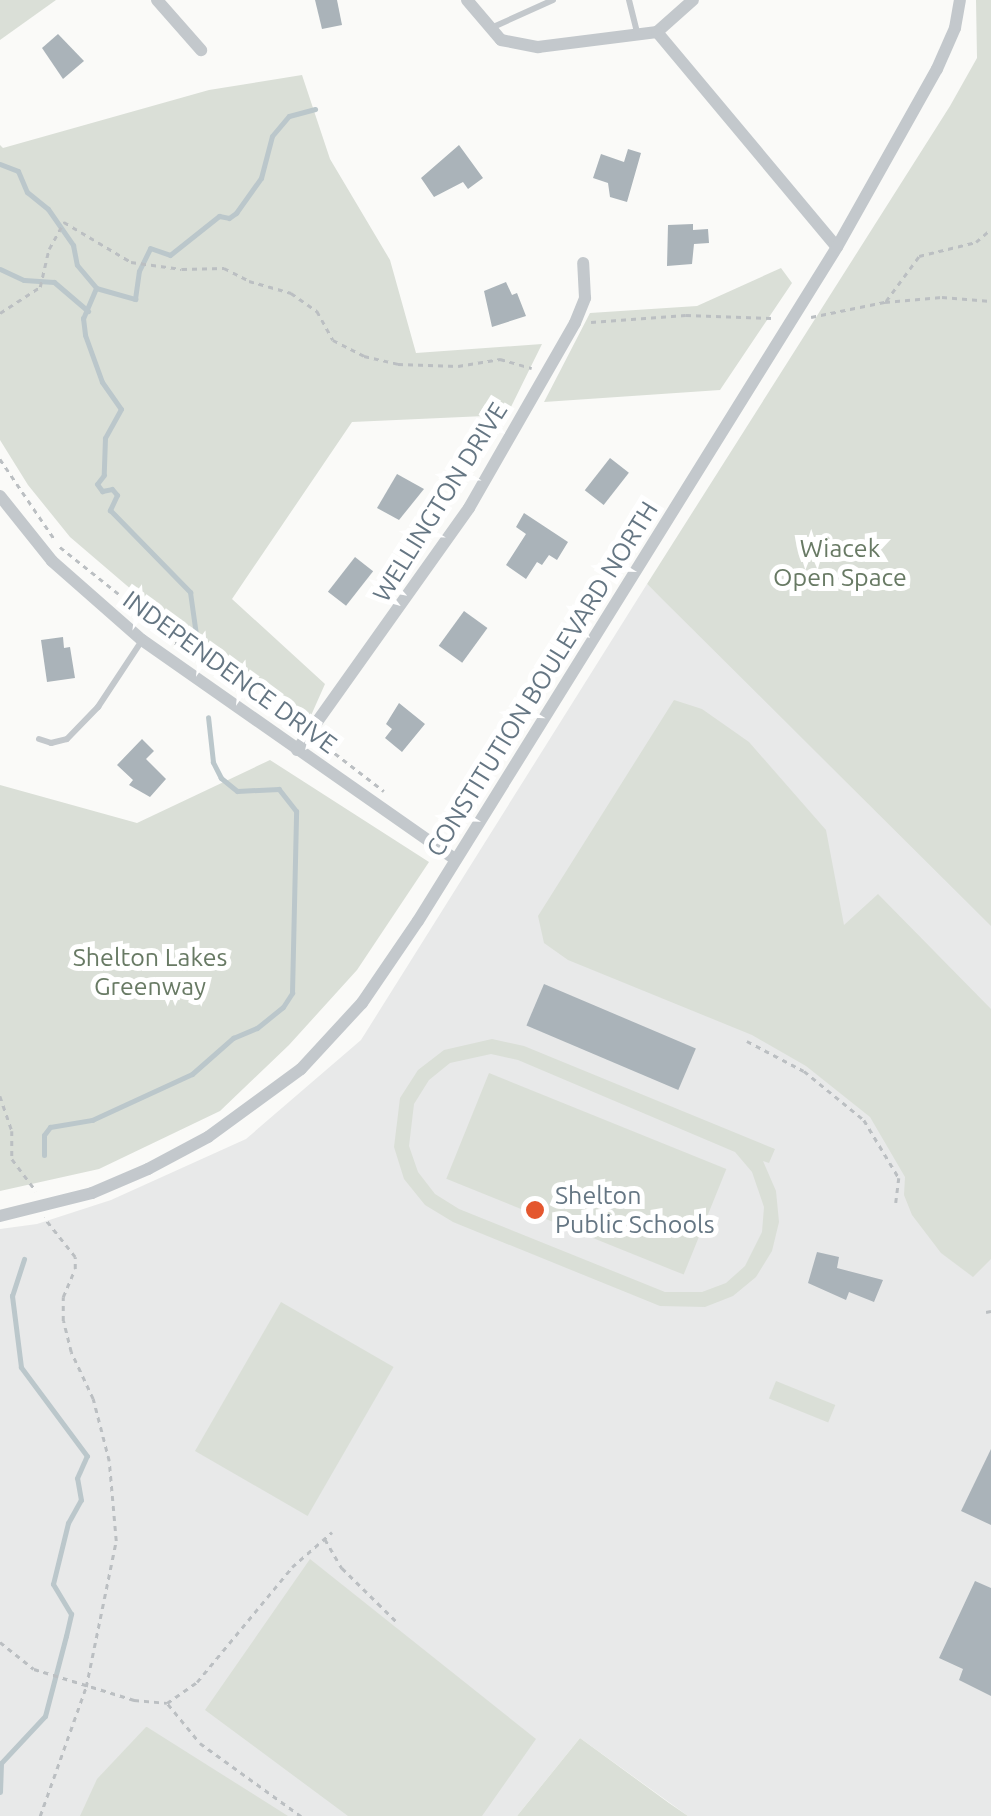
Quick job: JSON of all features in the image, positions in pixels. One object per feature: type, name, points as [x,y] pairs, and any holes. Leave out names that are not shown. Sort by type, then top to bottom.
[{"type":"street","points":[[157,0],[201,50]]},
{"type":"street","points":[[467,0],[502,40],[538,47],[657,32],[693,0]]},
{"type":"street","name":"CONSTITUTION BOULEVARD NORTH","points":[[0,1216],[62,1202],[136,1175],[208,1137],[301,1069],[362,1002],[456,860],[837,247],[936,68],[955,28],[960,0]]},
{"type":"street","points":[[657,32],[837,247]]},
{"type":"street","name":"WELLINGTON DRIVE","points":[[298,750],[469,508],[575,323],[585,298],[583,263]]},
{"type":"street","name":"INDEPENDENCE DRIVE","points":[[0,496],[52,561],[142,640],[456,860]]},
{"type":"lane","points":[[491,28],[553,0]]},
{"type":"lane","points":[[629,0],[636,33]]},
{"type":"lane","points":[[39,739],[51,743],[66,739],[98,708],[142,640]]},
{"type":"path","points":[[0,313],[35,291],[46,278],[49,249],[64,222],[131,262],[224,268],[248,281],[291,294],[317,311],[332,340],[377,359],[442,366],[500,360],[548,372]]},
{"type":"path","points":[[885,302],[919,256],[976,242],[991,230]]},
{"type":"path","points":[[575,323],[686,316],[794,318],[843,313],[885,302],[942,298],[991,301]]},
{"type":"path","points":[[0,459],[60,546],[129,602],[150,626],[309,732],[394,798]]},
{"type":"path","points":[[748,1041],[804,1071],[864,1120],[899,1178],[896,1203]]},
{"type":"path","points":[[0,1096],[12,1131],[13,1161],[36,1192]]},
{"type":"path","points":[[40,1816],[86,1687],[113,1564],[115,1502],[94,1398],[71,1352],[63,1321],[62,1296],[75,1268],[75,1257],[44,1221]]},
{"type":"path","points":[[0,1642],[34,1669],[134,1700],[167,1703],[196,1682],[292,1567],[332,1532]]},
{"type":"path","points":[[324,1538],[342,1568],[398,1623]]},
{"type":"path","points":[[167,1703],[200,1744],[301,1816]]},
{"type":"shaded area","name":"Shelton Public Schools","points":[[647,584],[991,911],[991,1816],[688,1816],[580,1738],[517,1816],[0,1816],[0,1229],[37,1224],[111,1200],[246,1139],[361,1040]]},
{"type":"green space","points":[[0,0],[56,0],[0,40]]},
{"type":"green space","name":"Wiacek Open Space","points":[[976,0],[991,0],[991,926],[647,584],[950,106],[977,58]]},
{"type":"green space","points":[[302,75],[330,159],[390,260],[416,353],[542,344],[507,415],[352,422],[232,599],[325,684],[309,720],[153,608],[70,537],[28,485],[0,440],[0,145],[3,148],[209,90]]},
{"type":"green space","points":[[781,268],[792,283],[720,390],[544,402],[590,313],[697,306]]},
{"type":"green space","points":[[674,700],[702,709],[749,742],[826,830],[844,925],[878,894],[991,1009],[991,1259],[973,1277],[941,1253],[912,1215],[904,1195],[905,1177],[870,1117],[806,1066],[752,1035],[568,960],[544,943],[538,916]]},
{"type":"green space","name":"Shelton Lakes Greenway","points":[[270,760],[429,862],[357,970],[289,1045],[220,1111],[99,1169],[0,1191],[0,785],[137,823]]},
{"type":"green space","points":[[492,1039],[524,1046],[775,1149],[769,1163],[763,1161],[776,1191],[779,1222],[772,1251],[756,1277],[733,1296],[705,1307],[660,1306],[453,1222],[425,1205],[404,1179],[394,1147],[400,1098],[418,1070],[444,1050]],"holes":[[[491,1054],[518,1060],[735,1152],[752,1172],[764,1207],[762,1232],[745,1266],[726,1283],[702,1292],[665,1292],[459,1209],[435,1194],[418,1172],[409,1146],[414,1104],[429,1080],[450,1063]]]},
{"type":"green space","points":[[489,1073],[726,1169],[684,1275],[446,1179]]},
{"type":"green space","points":[[281,1302],[394,1367],[308,1516],[195,1451]]},
{"type":"green space","points":[[776,1381],[835,1405],[828,1423],[769,1399]]},
{"type":"green space","points":[[310,1559],[536,1739],[482,1816],[348,1816],[205,1710]]},
{"type":"green space","points":[[146,1727],[288,1816],[80,1816],[97,1779]]},
{"type":"green space","points":[[580,1738],[669,1803],[688,1816],[517,1816]]},
{"type":"building","points":[[315,0],[337,0],[342,25],[322,29]]},
{"type":"building","points":[[58,34],[84,61],[63,79],[42,48]]},
{"type":"building","points":[[459,145],[483,178],[468,189],[463,182],[434,197],[421,178]]},
{"type":"building","points":[[628,149],[641,153],[627,202],[610,197],[608,183],[593,178],[601,154],[624,162]]},
{"type":"building","points":[[693,224],[693,230],[708,229],[709,243],[694,244],[692,264],[667,266],[668,225]]},
{"type":"building","points":[[506,282],[512,295],[517,293],[526,316],[492,327],[484,291]]},
{"type":"building","points":[[610,458],[629,473],[604,505],[585,490]]},
{"type":"building","points":[[397,474],[424,489],[399,520],[377,508]]},
{"type":"building","points":[[524,513],[568,542],[557,560],[549,555],[542,565],[537,562],[526,579],[506,565],[526,534],[516,527]]},
{"type":"building","points":[[355,557],[373,571],[346,606],[328,592]]},
{"type":"building","points":[[464,611],[487,628],[462,663],[439,646]]},
{"type":"building","points":[[63,637],[64,648],[70,647],[75,678],[47,682],[41,640]]},
{"type":"building","points":[[399,703],[425,724],[402,752],[385,738],[392,729],[386,724]]},
{"type":"building","points":[[142,739],[154,751],[146,759],[166,779],[150,797],[129,785],[133,780],[117,765]]},
{"type":"building","points":[[544,984],[696,1048],[678,1090],[526,1025]]},
{"type":"building","points":[[817,1252],[839,1257],[837,1268],[883,1280],[874,1302],[849,1292],[846,1300],[808,1283]]},
{"type":"building","points":[[991,1449],[991,1525],[961,1511]]},
{"type":"building","points":[[975,1581],[991,1588],[991,1696],[959,1680],[963,1669],[939,1658]]},
{"type":"waterway","points":[[96,288],[135,299],[139,271],[150,248],[170,255],[219,216],[229,218],[236,213],[261,178],[272,136],[289,116],[315,109]]},
{"type":"waterway","points":[[0,164],[18,171],[27,192],[48,209],[73,245],[77,265],[96,288],[83,318],[85,335],[102,382],[121,409],[105,438],[104,475],[97,484],[102,491],[112,489],[117,495],[110,510],[190,592],[198,649]]},
{"type":"waterway","points":[[0,269],[24,280],[54,282],[88,311]]},
{"type":"waterway","points":[[44,1155],[44,1135],[50,1127],[92,1120],[192,1074],[233,1038],[257,1028],[283,1007],[292,993],[296,811],[279,789],[237,791],[221,778],[213,762],[208,717]]},
{"type":"waterway","points":[[0,1792],[1,1763],[45,1716],[66,1636],[71,1614],[53,1584],[68,1523],[81,1500],[77,1478],[87,1456],[21,1367],[12,1296],[24,1259]]},
{"type":"place","name":"Shelton Public Schools","points":[[535,1210]]}]
